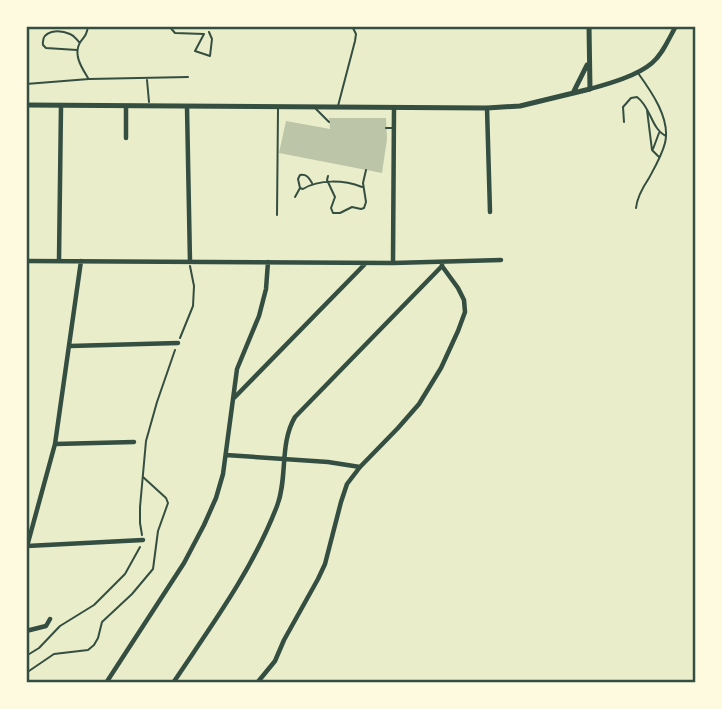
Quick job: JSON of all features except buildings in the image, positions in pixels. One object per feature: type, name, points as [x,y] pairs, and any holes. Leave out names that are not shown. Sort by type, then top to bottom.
[{"type":"street","points":[[589,26],[590,89]]},
{"type":"street","points":[[26,105],[278,108],[520,106],[590,89],[637,72],[652,64],[676,26]]},
{"type":"street","points":[[573,93],[589,62]]},
{"type":"street","points":[[59,260],[61,106]]},
{"type":"street","points":[[126,107],[126,138]]},
{"type":"street","points":[[187,107],[190,262]]},
{"type":"street","points":[[393,263],[394,108]]},
{"type":"street","points":[[487,108],[490,212]]},
{"type":"street","points":[[26,261],[442,264],[501,260]]},
{"type":"street","points":[[81,261],[55,444],[27,548],[143,540]]},
{"type":"street","points":[[106,683],[196,543],[216,498],[223,474],[237,369],[259,316],[268,262]]},
{"type":"street","points":[[233,399],[365,263]]},
{"type":"street","points":[[173,683],[224,608],[278,505],[284,478],[288,430],[295,417],[442,264]]},
{"type":"street","points":[[257,683],[275,661],[318,579],[329,552],[344,493],[353,475],[419,404],[441,368],[462,321],[464,300],[442,264]]},
{"type":"street","points":[[70,346],[178,343]]},
{"type":"street","points":[[55,444],[134,442]]},
{"type":"street","points":[[226,455],[328,461],[359,467]]},
{"type":"street","points":[[26,631],[46,626],[50,619]]},
{"type":"lane","points":[[88,26],[77,50],[81,66],[89,79]]},
{"type":"lane","points":[[337,108],[355,41],[356,34],[352,26]]},
{"type":"lane","points":[[77,50],[46,48],[42,39],[45,34],[63,32],[71,34],[79,43]]},
{"type":"lane","points":[[636,208],[639,196],[660,158],[666,136],[661,111],[637,72]]},
{"type":"lane","points":[[26,84],[89,79],[188,77]]},
{"type":"lane","points":[[147,79],[149,107]]},
{"type":"lane","points":[[624,122],[623,107],[631,98],[636,97],[647,108],[659,133],[666,136]]},
{"type":"lane","points":[[277,215],[278,108]]},
{"type":"lane","points":[[316,108],[329,122]]},
{"type":"lane","points":[[647,108],[652,150],[660,158]]},
{"type":"lane","points":[[386,128],[393,128]]},
{"type":"lane","points":[[652,150],[659,133]]},
{"type":"path","points":[[169,26],[175,33],[204,34],[195,51],[210,56],[212,39],[208,32]]},
{"type":"path","points":[[328,176],[327,180],[335,197],[331,208],[333,213],[340,213],[352,207],[364,208],[366,202],[363,187],[366,170]]},
{"type":"path","points":[[295,197],[300,188],[300,175],[309,177],[312,183]]},
{"type":"path","points":[[300,188],[312,183],[345,182],[363,187]]},
{"type":"path","points":[[26,656],[60,626],[94,605],[125,574],[143,540],[140,523],[146,441],[157,402],[193,306],[194,286],[190,262]]},
{"type":"path","points":[[26,673],[54,654],[88,650],[99,638],[102,622],[132,594],[153,569],[158,531],[168,503],[142,476]]}]
